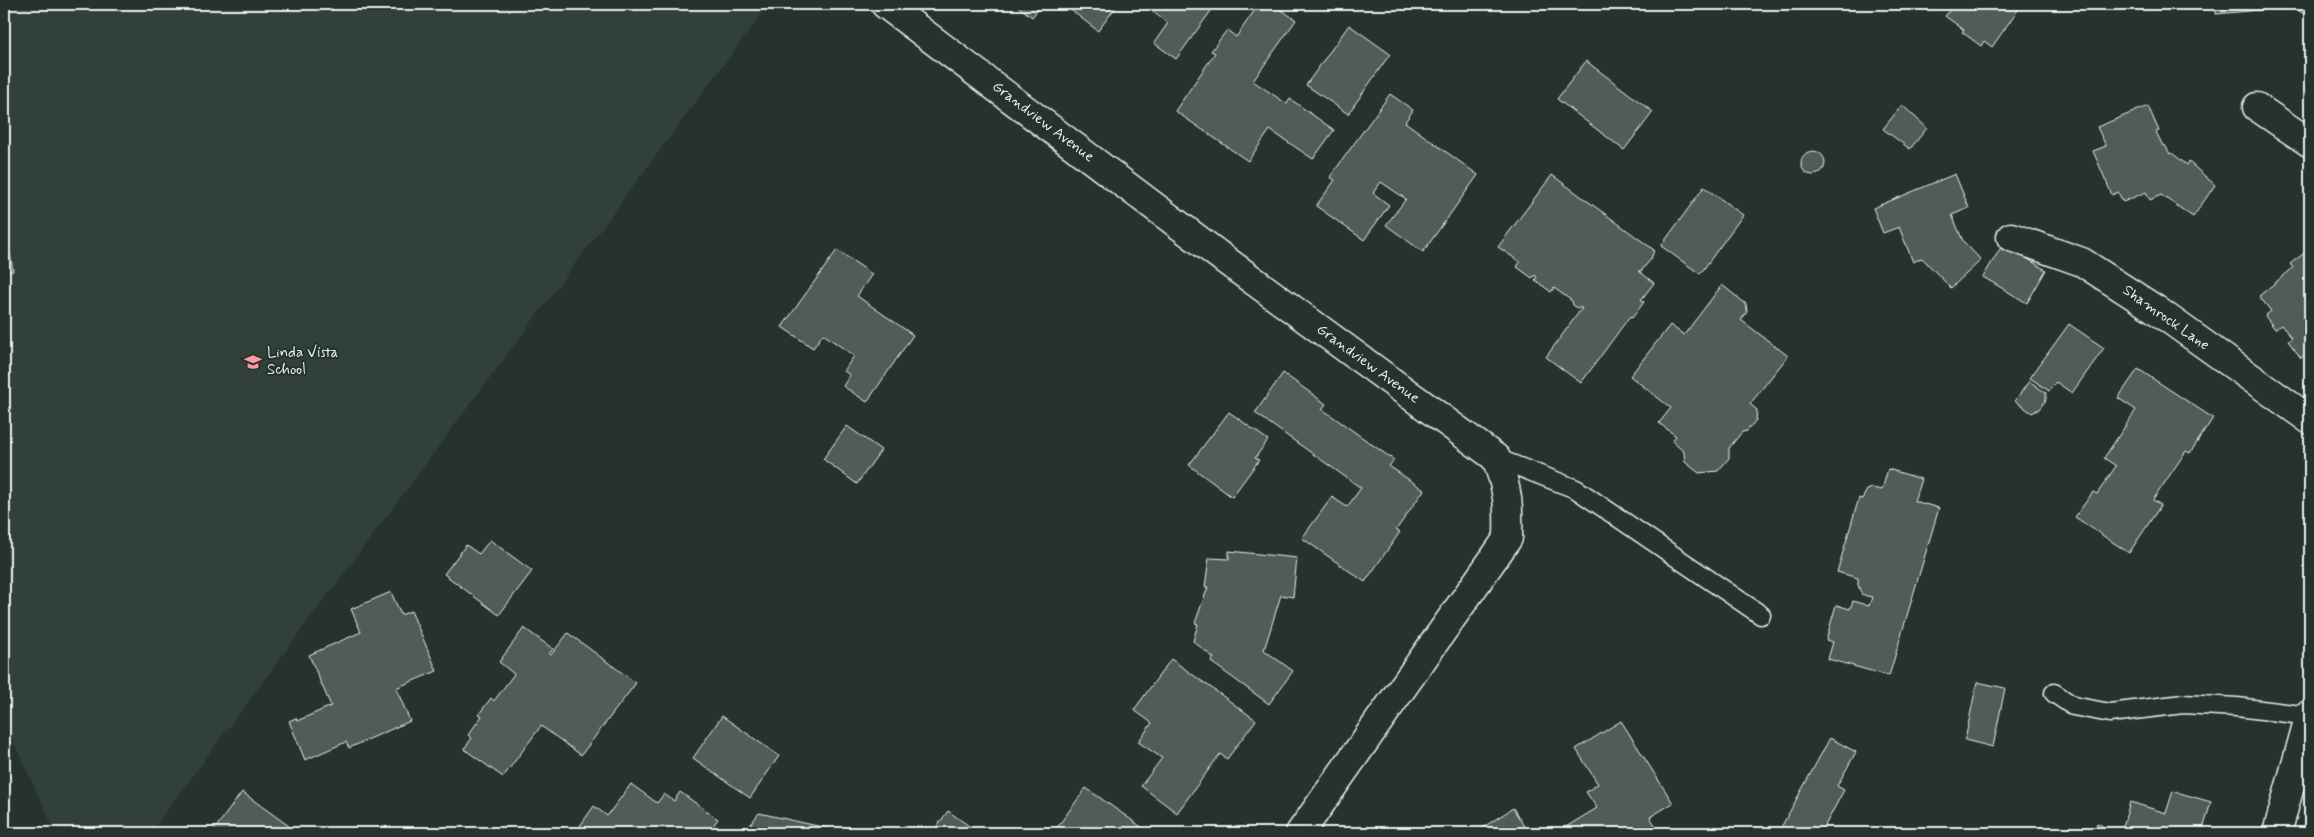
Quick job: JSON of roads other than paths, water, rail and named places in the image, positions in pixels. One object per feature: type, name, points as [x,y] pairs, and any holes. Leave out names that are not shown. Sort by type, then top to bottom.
[{"type":"street","name":"Grandview Avenue","points":[[886,4],[1228,262],[1496,458]]},
{"type":"street","points":[[2257,107],[2310,143]]},
{"type":"street","name":"Shamrock Lane","points":[[2011,237],[2082,262],[2155,308],[2310,420]]},
{"type":"street","points":[[1300,833],[1508,538],[1509,507],[1507,485],[1496,458]]},
{"type":"street","points":[[2277,833],[2310,715]]},
{"type":"lane","points":[[1496,458],[1576,489],[1761,615]]},
{"type":"lane","points":[[2054,692],[2073,706],[2110,714],[2183,704],[2237,707],[2310,715]]},
{"type":"place","name":"Linda Vista School","points":[[253,362]]}]
